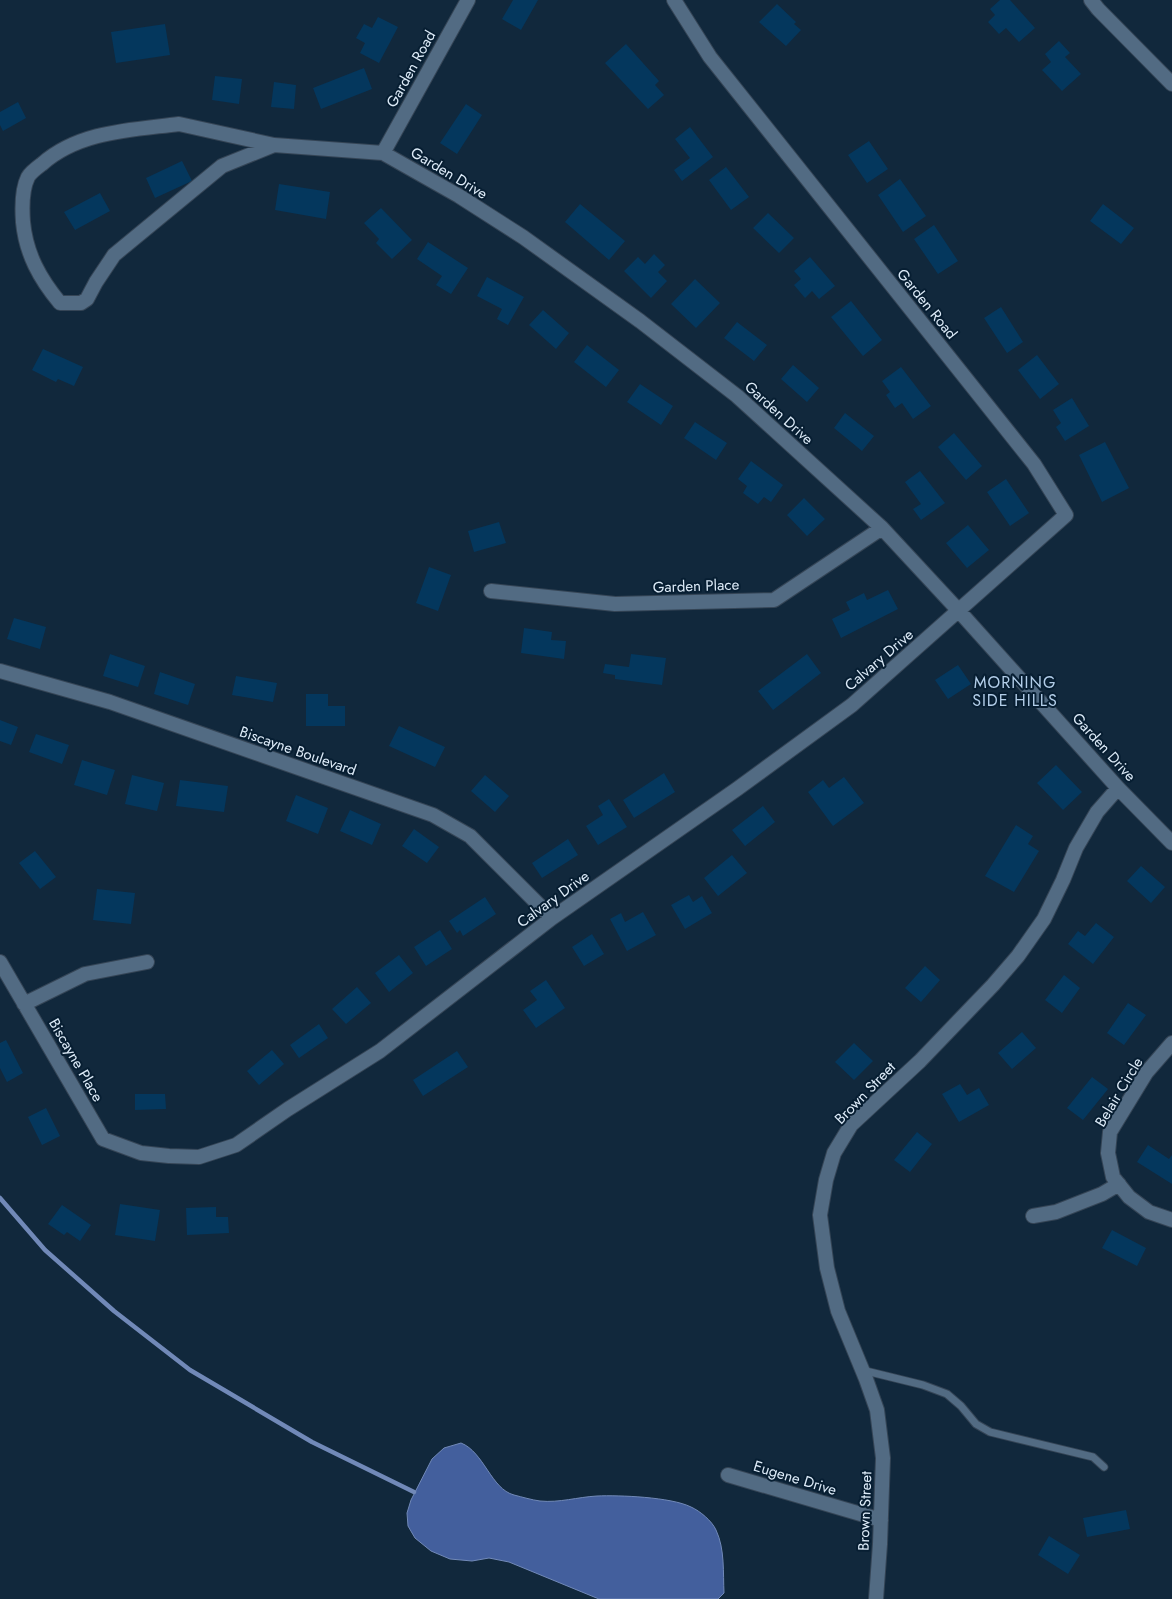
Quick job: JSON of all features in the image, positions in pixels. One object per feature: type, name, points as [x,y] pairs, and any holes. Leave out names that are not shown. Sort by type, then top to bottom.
[{"type":"street","name":"Garden Road","points":[[383,153],[468,0]]},
{"type":"street","name":"Garden Road","points":[[674,0],[710,57],[1034,464],[1066,515],[959,611]]},
{"type":"street","points":[[1091,0],[1172,84]]},
{"type":"street","name":"Garden Drive","points":[[274,145],[222,166],[114,255],[87,299],[81,303],[60,303],[39,274],[25,240],[22,205],[28,176],[53,154],[85,138],[179,124],[274,145],[383,153],[459,196],[523,237],[640,321],[737,396],[882,528],[1118,788],[1172,843]]},
{"type":"street","name":"Garden Place","points":[[491,592],[615,604],[774,600],[882,528]]},
{"type":"street","name":"Calvary Drive","points":[[141,1153],[169,1156],[199,1156],[236,1145],[288,1109],[380,1051],[552,918],[737,789],[852,705],[959,611]]},
{"type":"street","name":"Biscayne Boulevard","points":[[0,671],[110,702],[433,815],[470,836],[552,918]]},
{"type":"street","name":"Brown Street","points":[[876,1599],[883,1458],[877,1410],[838,1311],[827,1268],[820,1215],[826,1180],[834,1153],[851,1125],[920,1061],[1018,956],[1044,920],[1080,841],[1097,812],[1118,788]]},
{"type":"street","name":"Biscayne Place","points":[[0,962],[103,1139],[141,1153]]},
{"type":"street","points":[[24,1004],[85,974],[146,962]]},
{"type":"street","name":"Belair Circle","points":[[1172,1043],[1146,1073],[1110,1132],[1108,1153],[1113,1177],[1129,1197],[1149,1212],[1172,1220]]},
{"type":"street","points":[[1033,1216],[1056,1212],[1102,1194],[1119,1184]]},
{"type":"street","name":"Eugene Drive","points":[[728,1475],[881,1520]]},
{"type":"lane","points":[[862,1370],[923,1385],[947,1394],[961,1406],[976,1424],[990,1432],[1092,1457],[1104,1467]]},
{"type":"water","points":[[461,1443],[476,1454],[499,1486],[514,1495],[540,1501],[561,1501],[597,1496],[645,1497],[671,1501],[694,1509],[712,1523],[719,1537],[723,1561],[724,1593],[718,1599],[599,1599],[509,1562],[489,1558],[472,1561],[450,1559],[431,1551],[415,1538],[408,1526],[407,1513],[411,1500],[432,1459],[444,1448]]},
{"type":"building","points":[[513,0],[538,0],[521,30],[502,19]]},
{"type":"building","points":[[1000,0],[1010,0],[1035,28],[1019,42],[1006,28],[999,34],[988,22],[995,15],[990,9]]},
{"type":"building","points":[[777,4],[796,22],[794,24],[801,30],[786,46],[759,22]]},
{"type":"building","points":[[378,17],[398,27],[379,63],[360,53],[365,43],[356,38],[364,24],[372,28]]},
{"type":"building","points":[[165,24],[170,55],[116,63],[111,32]]},
{"type":"building","points":[[1059,41],[1070,53],[1065,57],[1081,74],[1062,91],[1042,70],[1051,62],[1045,54]]},
{"type":"building","points":[[626,44],[659,81],[655,85],[664,95],[648,109],[605,63]]},
{"type":"building","points":[[364,68],[372,89],[321,109],[313,88]]},
{"type":"building","points":[[215,76],[242,79],[239,104],[212,100]]},
{"type":"building","points":[[274,82],[296,85],[294,109],[271,107]]},
{"type":"building","points":[[18,102],[26,118],[3,131],[0,125],[0,112]]},
{"type":"building","points":[[466,104],[482,115],[457,154],[440,143]]},
{"type":"building","points":[[690,127],[713,157],[682,181],[674,170],[690,158],[675,139]]},
{"type":"building","points":[[869,141],[888,169],[867,183],[848,155]]},
{"type":"building","points":[[182,161],[192,181],[155,198],[146,178]]},
{"type":"building","points":[[726,167],[749,197],[731,210],[709,180]]},
{"type":"building","points":[[900,179],[926,216],[903,232],[878,195]]},
{"type":"building","points":[[279,184],[330,192],[326,219],[275,210]]},
{"type":"building","points":[[100,193],[110,211],[75,230],[64,212]]},
{"type":"building","points":[[580,204],[625,241],[609,260],[565,222]]},
{"type":"building","points":[[1103,204],[1134,228],[1121,244],[1090,221]]},
{"type":"building","points":[[381,208],[412,240],[392,259],[376,243],[379,239],[364,223]]},
{"type":"building","points":[[768,213],[794,238],[779,253],[753,228]]},
{"type":"building","points":[[934,225],[958,261],[938,274],[914,239]]},
{"type":"building","points":[[428,242],[468,268],[451,294],[436,285],[442,276],[417,259]]},
{"type":"building","points":[[654,254],[665,265],[658,272],[667,281],[651,298],[624,271],[638,257],[645,264]]},
{"type":"building","points":[[810,257],[835,286],[819,299],[812,291],[805,298],[794,285],[801,279],[794,271]]},
{"type":"building","points":[[487,277],[524,297],[508,325],[497,319],[502,309],[477,296]]},
{"type":"building","points":[[695,279],[720,303],[696,328],[671,304]]},
{"type":"building","points":[[851,301],[882,340],[863,356],[831,317]]},
{"type":"building","points":[[1001,307],[1023,342],[1007,353],[984,318]]},
{"type":"building","points":[[543,310],[569,333],[556,349],[529,325]]},
{"type":"building","points":[[737,322],[767,345],[754,361],[724,338]]},
{"type":"building","points":[[587,345],[619,370],[606,387],[574,362]]},
{"type":"building","points":[[43,349],[83,367],[74,386],[58,379],[56,382],[32,370]]},
{"type":"building","points":[[1037,355],[1059,384],[1040,399],[1018,370]]},
{"type":"building","points":[[793,365],[819,388],[807,402],[781,379]]},
{"type":"building","points":[[901,367],[931,406],[913,419],[902,403],[895,408],[886,395],[890,392],[882,381]]},
{"type":"building","points":[[640,384],[673,406],[661,425],[627,402]]},
{"type":"building","points":[[1072,398],[1089,426],[1065,441],[1056,427],[1061,423],[1053,410]]},
{"type":"building","points":[[845,413],[874,436],[862,451],[834,428]]},
{"type":"building","points":[[695,422],[727,443],[716,460],[684,438]]},
{"type":"building","points":[[954,433],[982,466],[966,480],[938,447]]},
{"type":"building","points":[[1105,442],[1129,488],[1102,502],[1079,455]]},
{"type":"building","points":[[751,461],[783,485],[771,502],[764,497],[758,504],[743,493],[747,486],[738,479]]},
{"type":"building","points":[[920,471],[945,503],[921,520],[913,509],[921,504],[905,482]]},
{"type":"building","points":[[1006,479],[1029,513],[1010,526],[987,492]]},
{"type":"building","points":[[804,498],[825,519],[807,536],[787,515]]},
{"type":"building","points":[[499,522],[506,543],[474,552],[468,531]]},
{"type":"building","points":[[968,525],[989,550],[967,568],[946,543]]},
{"type":"building","points":[[429,567],[451,575],[438,611],[416,603]]},
{"type":"building","points":[[888,590],[898,609],[841,638],[832,619],[850,610],[846,602],[864,593],[867,600]]},
{"type":"building","points":[[14,618],[46,627],[40,649],[7,639]]},
{"type":"building","points":[[524,628],[552,632],[551,640],[566,641],[564,659],[521,653]]},
{"type":"building","points":[[110,654],[145,666],[138,687],[103,676]]},
{"type":"building","points":[[631,654],[666,658],[662,685],[615,679],[615,675],[603,673],[605,664],[629,667]]},
{"type":"building","points":[[807,654],[821,673],[773,710],[758,691]]},
{"type":"building","points":[[958,665],[971,684],[948,699],[935,680]]},
{"type":"building","points":[[160,672],[195,684],[188,705],[154,694]]},
{"type":"building","points":[[236,676],[277,683],[273,702],[232,695]]},
{"type":"building","points":[[306,694],[328,694],[328,706],[345,706],[345,726],[306,726]]},
{"type":"building","points":[[0,720],[18,727],[11,745],[0,741]]},
{"type":"building","points":[[399,726],[445,747],[435,767],[389,746]]},
{"type":"building","points":[[36,734],[69,745],[62,764],[29,752]]},
{"type":"building","points":[[82,760],[115,770],[107,795],[74,785]]},
{"type":"building","points":[[1056,765],[1082,792],[1063,810],[1037,783]]},
{"type":"building","points":[[664,773],[675,792],[634,818],[623,800]]},
{"type":"building","points":[[132,775],[164,783],[157,811],[125,804]]},
{"type":"building","points":[[485,775],[509,796],[495,812],[471,791]]},
{"type":"building","points":[[844,777],[864,803],[833,826],[808,792],[823,780],[829,788]]},
{"type":"building","points":[[180,780],[228,786],[224,812],[176,806]]},
{"type":"building","points":[[296,795],[328,808],[318,834],[286,821]]},
{"type":"building","points":[[609,799],[627,827],[598,845],[586,826],[603,815],[598,806]]},
{"type":"building","points":[[763,806],[775,822],[745,846],[732,830]]},
{"type":"building","points":[[350,810],[381,824],[372,845],[340,831]]},
{"type":"building","points":[[1016,825],[1033,836],[1028,844],[1039,851],[1014,892],[985,876]]},
{"type":"building","points":[[414,829],[439,847],[427,863],[402,846]]},
{"type":"building","points":[[568,839],[578,855],[542,878],[532,863]]},
{"type":"building","points":[[35,851],[56,877],[40,889],[19,863]]},
{"type":"building","points":[[732,855],[747,873],[718,896],[704,878]]},
{"type":"building","points":[[1141,866],[1165,887],[1151,903],[1127,881]]},
{"type":"building","points":[[97,889],[135,893],[131,924],[93,920]]},
{"type":"building","points":[[689,895],[693,902],[702,896],[712,913],[685,929],[671,905]]},
{"type":"building","points":[[485,897],[496,914],[463,936],[460,930],[457,933],[449,921]]},
{"type":"building","points":[[643,912],[656,935],[627,951],[610,919],[621,913],[625,922]]},
{"type":"building","points":[[1096,923],[1114,937],[1093,964],[1068,944],[1078,931],[1085,936]]},
{"type":"building","points":[[440,930],[452,949],[426,966],[414,947]]},
{"type":"building","points":[[592,934],[604,954],[584,966],[572,947]]},
{"type":"building","points":[[399,955],[413,973],[389,992],[375,973]]},
{"type":"building","points":[[925,966],[940,980],[921,1002],[905,988]]},
{"type":"building","points":[[1064,975],[1080,988],[1062,1013],[1045,1000]]},
{"type":"building","points":[[546,980],[565,1008],[536,1028],[523,1010],[537,1000],[530,991]]},
{"type":"building","points":[[357,987],[371,1003],[346,1024],[332,1009]]},
{"type":"building","points":[[1128,1003],[1146,1015],[1124,1045],[1107,1033]]},
{"type":"building","points":[[319,1024],[328,1038],[299,1058],[290,1045]]},
{"type":"building","points":[[1022,1032],[1036,1048],[1012,1069],[998,1053]]},
{"type":"building","points":[[6,1040],[23,1073],[7,1082],[0,1068],[0,1043]]},
{"type":"building","points":[[854,1043],[873,1061],[854,1080],[835,1062]]},
{"type":"building","points":[[272,1050],[284,1064],[259,1085],[247,1071]]},
{"type":"building","points":[[457,1051],[468,1067],[423,1096],[413,1080]]},
{"type":"building","points":[[1092,1077],[1108,1089],[1083,1120],[1067,1108]]},
{"type":"building","points":[[960,1084],[967,1095],[979,1088],[989,1105],[959,1122],[942,1094]]},
{"type":"building","points":[[135,1094],[165,1094],[166,1109],[135,1110]]},
{"type":"building","points":[[46,1108],[60,1136],[42,1145],[28,1117]]},
{"type":"building","points":[[917,1132],[932,1144],[910,1172],[894,1160]]},
{"type":"building","points":[[1148,1145],[1169,1159],[1172,1155],[1172,1184],[1137,1162]]},
{"type":"building","points":[[120,1204],[160,1210],[155,1241],[115,1235]]},
{"type":"building","points":[[62,1205],[91,1225],[80,1241],[67,1232],[64,1235],[48,1224]]},
{"type":"building","points":[[216,1207],[216,1217],[228,1217],[229,1233],[187,1235],[186,1208]]},
{"type":"building","points":[[1112,1230],[1146,1248],[1137,1266],[1102,1248]]},
{"type":"building","points":[[1126,1510],[1130,1529],[1087,1537],[1083,1518]]},
{"type":"building","points":[[1049,1536],[1080,1555],[1068,1574],[1038,1555]]},
{"type":"waterway","points":[[0,1198],[45,1250],[114,1311],[190,1370],[312,1442],[414,1492]]},
{"type":"district","name":"MORNING SIDE HILLS","points":[[1015,691]]}]
